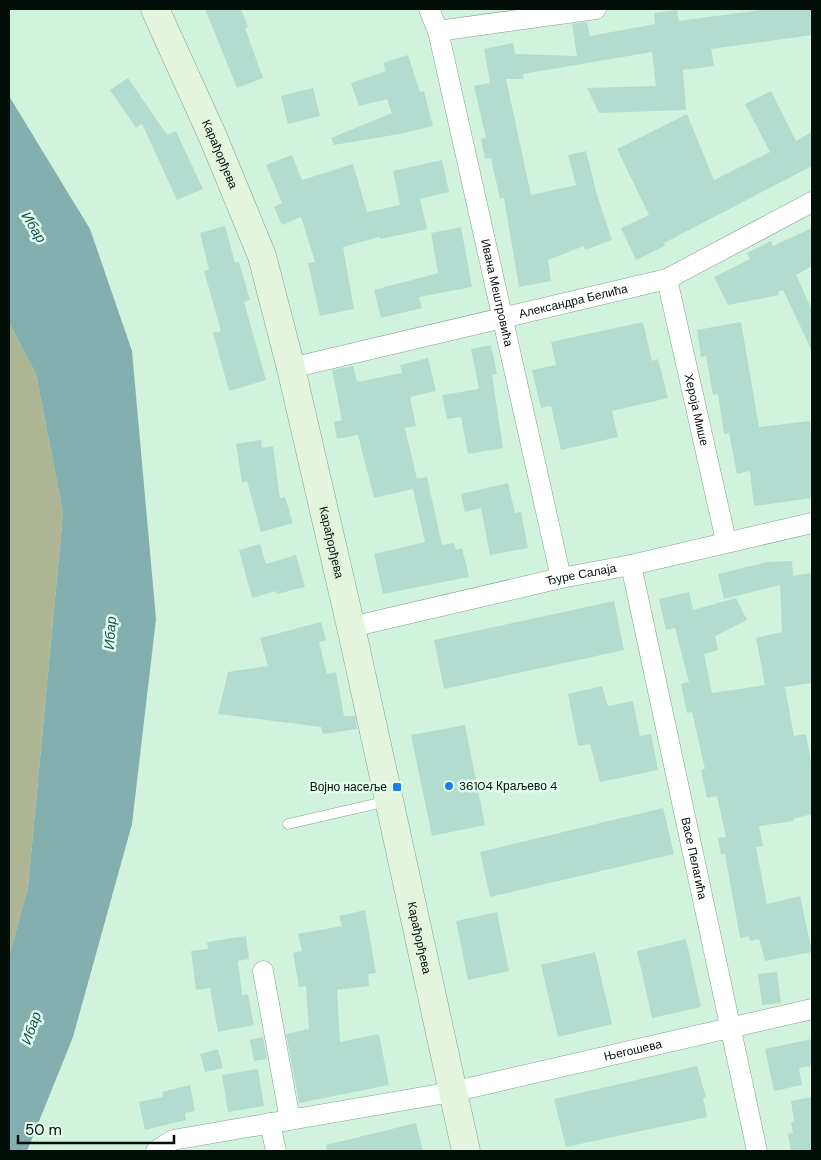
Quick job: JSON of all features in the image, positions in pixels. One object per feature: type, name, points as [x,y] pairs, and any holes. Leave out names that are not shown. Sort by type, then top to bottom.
[{"type":"street","name":"Карађорђева","points":[[155,9],[213,137],[262,256],[291,368],[351,627],[466,1151]]},
{"type":"street","name":"Ивана Мештровића","points":[[430,9],[438,31],[561,578]]},
{"type":"street","points":[[438,31],[596,9]]},
{"type":"street","name":"Александра Белића","points":[[291,368],[667,279],[812,202]]},
{"type":"street","name":"Хероја Мише","points":[[667,279],[726,541]]},
{"type":"street","name":"Ђуре Салаја","points":[[351,627],[561,578],[631,565],[726,541],[812,523]]},
{"type":"street","name":"Васе Пелагића","points":[[631,565],[757,1151]]},
{"type":"street","points":[[263,971],[290,1120]]},
{"type":"street","name":"Његошева","points":[[452,1092],[812,1008]]},
{"type":"street","points":[[156,1151],[173,1140],[452,1092]]},
{"type":"street","points":[[270,1123],[276,1151]]},
{"type":"lane","points":[[288,824],[389,801]]},
{"type":"green space","points":[[9,323],[36,374],[63,513],[28,887],[9,956]]},
{"type":"water","name":"Ибар","points":[[9,96],[90,229],[132,351],[156,619],[132,824],[73,1037],[27,1151],[9,1151],[9,956],[28,887],[63,513],[36,374],[9,323]]},
{"type":"building","points":[[205,9],[241,9],[248,27],[245,28],[263,78],[237,88]]},
{"type":"building","points":[[768,9],[812,9],[812,35],[711,49],[714,66],[683,70],[686,110],[599,113],[587,88],[656,86],[652,52],[523,74],[524,79],[506,79],[531,195],[576,185],[568,155],[586,151],[597,195],[612,240],[585,250],[584,246],[548,260],[551,281],[519,287],[504,198],[500,199],[491,158],[485,159],[481,139],[486,138],[474,86],[490,83],[484,49],[513,43],[515,54],[577,56],[572,24],[587,22],[590,36],[655,24],[654,13],[677,10],[679,21]]},
{"type":"building","points":[[408,55],[420,92],[424,91],[433,126],[400,134],[334,145],[331,138],[392,113],[387,99],[359,106],[351,83],[386,71],[383,63]]},
{"type":"building","points":[[128,78],[167,135],[176,131],[203,189],[177,200],[142,124],[136,128],[110,90]]},
{"type":"building","points":[[313,88],[320,116],[288,124],[281,96]]},
{"type":"building","points":[[771,91],[796,141],[812,132],[812,166],[664,243],[665,246],[636,260],[621,228],[649,215],[617,149],[687,114],[714,180],[770,152],[745,104]]},
{"type":"building","points":[[292,155],[302,180],[353,164],[367,212],[400,205],[393,171],[442,160],[449,192],[420,199],[427,229],[380,239],[379,237],[343,247],[354,309],[320,316],[308,263],[315,262],[301,217],[282,225],[274,207],[282,203],[266,165]]},
{"type":"building","points":[[225,226],[235,263],[239,262],[250,300],[244,302],[266,380],[229,391],[213,333],[221,331],[204,271],[209,270],[200,233]]},
{"type":"building","points":[[461,227],[472,287],[419,297],[422,308],[381,318],[374,290],[438,273],[431,233]]},
{"type":"building","points":[[812,228],[812,266],[796,275],[812,310],[812,351],[783,290],[778,292],[779,295],[728,305],[714,277],[750,259],[747,253],[771,241],[773,246]]},
{"type":"building","points":[[643,322],[652,361],[658,359],[668,398],[612,411],[618,437],[561,450],[551,406],[541,408],[532,370],[556,365],[551,342]]},
{"type":"building","points":[[741,322],[759,427],[810,421],[812,498],[754,506],[750,471],[737,474],[729,433],[724,434],[718,394],[713,395],[706,356],[701,357],[697,330]]},
{"type":"building","points":[[491,345],[497,374],[492,375],[503,448],[468,454],[461,417],[447,419],[442,395],[479,389],[471,349]]},
{"type":"building","points":[[428,358],[436,391],[410,397],[416,426],[405,428],[417,479],[427,477],[442,545],[454,543],[456,550],[462,548],[469,577],[383,594],[374,554],[425,542],[413,489],[374,498],[358,435],[337,439],[334,422],[342,420],[332,370],[353,366],[357,382],[402,373],[400,365]]},
{"type":"building","points":[[261,440],[262,448],[273,446],[280,498],[285,497],[293,523],[261,532],[247,481],[242,482],[236,444]]},
{"type":"building","points":[[508,483],[515,513],[521,512],[528,548],[490,555],[481,508],[465,512],[461,494]]},
{"type":"building","points":[[260,544],[266,564],[296,555],[305,587],[277,594],[276,591],[252,598],[239,550]]},
{"type":"building","points":[[792,561],[793,576],[812,573],[812,683],[785,687],[794,736],[806,734],[812,767],[812,814],[793,819],[794,821],[759,826],[763,846],[756,847],[767,904],[800,896],[812,952],[765,961],[759,939],[750,941],[749,936],[740,938],[725,854],[721,855],[718,838],[726,837],[717,796],[707,798],[701,770],[705,769],[692,712],[687,713],[681,684],[689,682],[675,628],[666,630],[659,599],[689,592],[693,610],[736,598],[747,620],[715,636],[718,650],[704,654],[712,693],[765,685],[756,638],[782,632],[780,585],[724,599],[718,574],[767,562]]},
{"type":"building","points":[[614,601],[624,650],[444,689],[434,640]]},
{"type":"building","points":[[321,622],[326,640],[319,642],[327,674],[336,672],[344,716],[355,716],[357,729],[323,734],[321,727],[218,714],[228,672],[268,666],[260,638]]},
{"type":"building","points":[[602,686],[608,706],[633,701],[640,736],[651,734],[658,770],[600,782],[590,744],[578,746],[568,694]]},
{"type":"building","name":"36104 Краљево 4","points":[[465,725],[485,825],[432,836],[411,735]]},
{"type":"building","points":[[663,808],[674,854],[490,897],[480,852]]},
{"type":"building","points":[[365,910],[376,973],[368,974],[369,986],[337,990],[340,1042],[379,1034],[389,1085],[299,1103],[286,1034],[309,1029],[306,986],[299,987],[293,953],[302,951],[298,934],[342,926],[339,916]]},
{"type":"building","points":[[497,912],[509,971],[468,980],[456,921]]},
{"type":"building","points":[[246,936],[249,959],[238,961],[242,995],[248,994],[254,1025],[218,1032],[210,988],[196,990],[191,951],[208,949],[207,942]]},
{"type":"building","points":[[686,939],[701,1007],[652,1018],[637,951]]},
{"type":"building","points":[[595,952],[612,1024],[558,1037],[541,965]]},
{"type":"building","points":[[777,972],[781,1003],[762,1005],[758,974]]},
{"type":"building","points":[[263,1037],[267,1059],[254,1061],[250,1040]]},
{"type":"building","points":[[812,1039],[812,1066],[799,1068],[802,1085],[774,1091],[765,1049]]},
{"type":"building","points":[[218,1049],[223,1068],[205,1072],[200,1054]]},
{"type":"building","points":[[697,1066],[706,1097],[703,1098],[707,1117],[566,1147],[554,1099]]},
{"type":"building","points":[[258,1069],[264,1106],[228,1112],[222,1075]]},
{"type":"building","points":[[190,1085],[195,1111],[185,1113],[186,1120],[145,1130],[139,1102],[163,1097],[162,1092]]},
{"type":"building","points":[[812,1097],[812,1151],[791,1151],[788,1134],[793,1133],[791,1122],[794,1122],[791,1101]]},
{"type":"building","points":[[416,1123],[423,1151],[327,1151],[326,1145]]},
{"type":"place","name":"36104 Краљево 4","points":[[449,786]]},
{"type":"place","name":"Војно насеље","points":[[397,787]]}]
